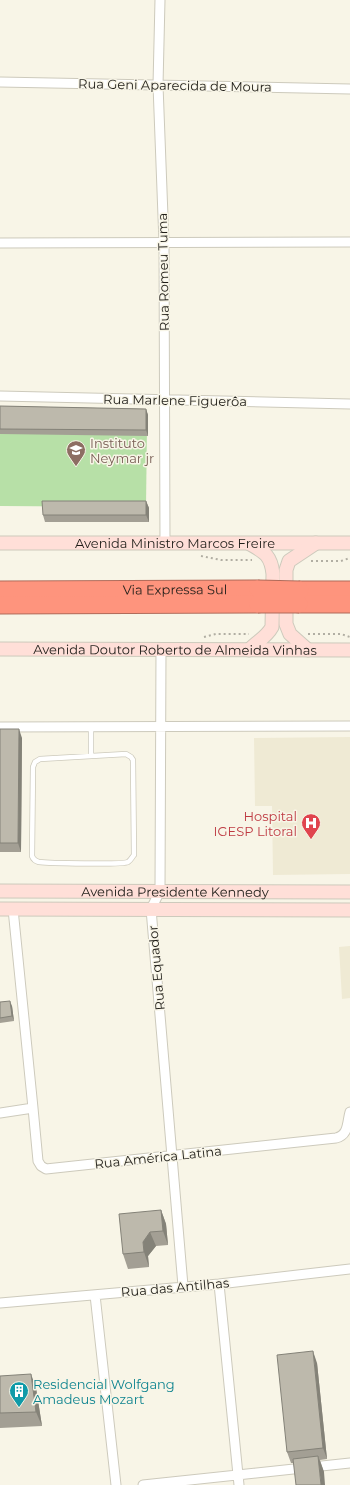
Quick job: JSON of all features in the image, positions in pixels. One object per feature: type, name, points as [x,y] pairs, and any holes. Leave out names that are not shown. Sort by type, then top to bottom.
[{"type":"highway","name":"Via Expressa Sul","points":[[0,590],[258,597],[300,597],[350,590]]},
{"type":"highway","name":"Via Expressa Sul","points":[[0,605],[258,597]]},
{"type":"highway","name":"Via Expressa Sul","points":[[300,597],[350,604]]},
{"type":"main road","name":"Avenida Ministro Marcos Freire","points":[[0,543],[350,543]]},
{"type":"main road","points":[[308,650],[290,634],[286,624],[286,565],[289,561],[316,543]]},
{"type":"main road","points":[[249,650],[268,634],[272,628],[273,574],[270,560],[262,551],[250,544]]},
{"type":"main road","name":"Avenida Doutor Roberto de Almeida Vinhas","points":[[0,649],[350,650]]},
{"type":"main road","name":"Avenida Presidente Kennedy","points":[[0,891],[350,892]]},
{"type":"main road","name":"Avenida Presidente Kennedy","points":[[7,909],[350,910]]},
{"type":"street","name":"Rua Romeu Tuma","points":[[160,0],[158,85],[164,243],[165,544]]},
{"type":"street","name":"Rua Geni Aparecida de Moura","points":[[0,82],[350,89]]},
{"type":"street","points":[[0,242],[350,242]]},
{"type":"street","name":"Rua Marlene Figuerôa","points":[[0,396],[350,404]]},
{"type":"street","name":"Rua Equador","points":[[161,650],[160,891],[151,909],[183,1286]]},
{"type":"street","points":[[0,727],[350,726]]},
{"type":"street","name":"Rua América Latina","points":[[7,909],[33,1108],[38,1162],[46,1169],[340,1137],[348,1128],[350,1112]]},
{"type":"street","points":[[0,1113],[33,1108]]},
{"type":"street","name":"Rua das Antilhas","points":[[0,1303],[219,1284],[350,1269]]},
{"type":"street","points":[[219,1284],[239,1485]]},
{"type":"street","points":[[95,1295],[116,1485]]},
{"type":"street","points":[[143,1485],[350,1463]]},
{"type":"lane","points":[[91,726],[91,756]]},
{"type":"lane","points":[[126,754],[133,760],[134,855],[127,863],[37,862],[32,856],[33,767],[35,762],[40,759],[91,756],[126,754]]},
{"type":"path","points":[[195,554],[221,560],[270,560]]},
{"type":"path","points":[[289,561],[341,561],[350,558]]},
{"type":"shaded area","name":"Hospital IGESP Litoral","points":[[350,737],[350,874],[273,875],[272,806],[255,806],[254,738]]},
{"type":"shaded area","points":[[350,946],[350,998],[342,999],[339,947]]},
{"type":"green space","name":"Instituto Neymar jr","points":[[0,425],[147,426],[146,507],[0,506]]},
{"type":"building","points":[[0,406],[146,409],[146,430],[0,429]]},
{"type":"building","points":[[42,501],[146,501],[146,515],[43,515]]},
{"type":"building","points":[[0,729],[19,729],[18,843],[0,843]]},
{"type":"building","points":[[10,1001],[12,1016],[0,1018],[0,1002]]},
{"type":"building","points":[[161,1210],[163,1231],[150,1232],[143,1242],[144,1252],[123,1254],[119,1214]]},
{"type":"building","points":[[313,1351],[323,1448],[287,1452],[277,1355]]},
{"type":"building","points":[[31,1374],[36,1412],[0,1413],[0,1376]]},
{"type":"building","points":[[318,1456],[321,1485],[296,1485],[293,1459]]},
{"type":"place","name":"Instituto Neymar jr","points":[[76,467]]},
{"type":"place","name":"Hospital IGESP Litoral","points":[[311,840]]},
{"type":"place","name":"Residencial Wolfgang Amadeus Mozart","points":[[19,1408]]}]
